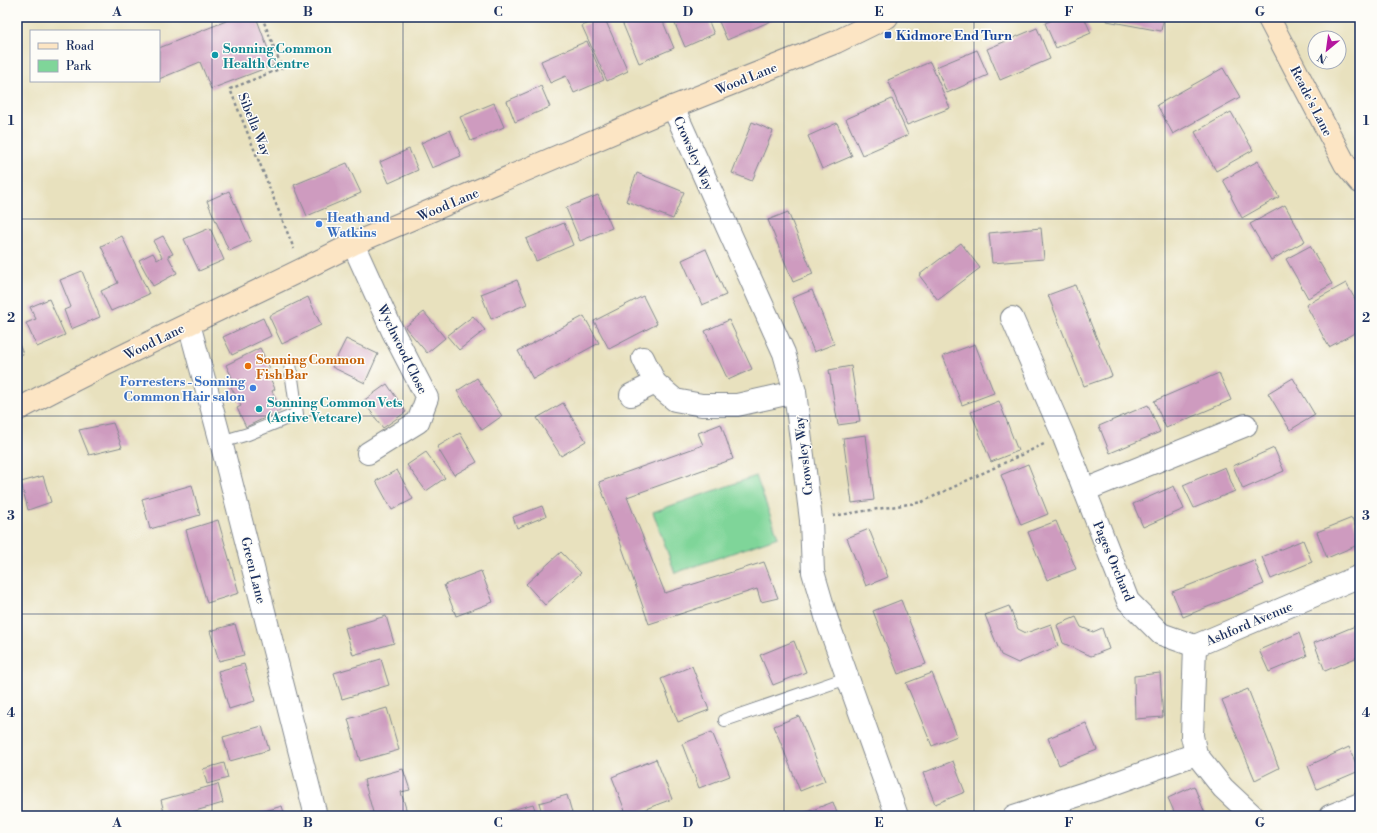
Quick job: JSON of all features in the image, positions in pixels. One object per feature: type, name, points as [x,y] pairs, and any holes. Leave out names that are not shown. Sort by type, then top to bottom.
[{"type":"street","name":"Wood Lane","points":[[17,410],[67,383],[353,244],[673,107],[836,42],[887,17]]},
{"type":"street","name":"Reade's Lane","points":[[1268,17],[1345,164],[1360,182]]},
{"type":"street","name":"Crowsley Way","points":[[673,107],[784,353],[795,392],[811,520],[813,572],[827,620],[897,816]]},
{"type":"street","name":"Wychwood Close","points":[[353,244],[393,332],[427,398],[418,422],[368,453]]},
{"type":"street","name":"Pages Orchard","points":[[1012,318],[1063,435],[1128,600],[1161,634],[1195,646]]},
{"type":"street","name":"Green Lane","points":[[189,324],[221,442],[316,816]]},
{"type":"street","points":[[643,358],[655,383],[675,400],[702,405],[737,405],[795,392]]},
{"type":"street","points":[[631,395],[655,383]]},
{"type":"street","points":[[1084,490],[1246,425]]},
{"type":"street","name":"Ashford Avenue","points":[[1253,816],[1223,788],[1196,754],[1192,736],[1195,646],[1360,576]]},
{"type":"street","points":[[1014,816],[1110,785],[1196,754]]},
{"type":"street","points":[[1330,816],[1360,804]]},
{"type":"lane","points":[[221,442],[248,434],[297,414],[290,364]]},
{"type":"lane","points":[[725,720],[847,678]]},
{"type":"path","name":"Sibella Way","points":[[262,17],[282,68],[230,89],[302,270]]},
{"type":"path","points":[[811,520],[922,502],[1063,435]]},
{"type":"green space","points":[[756,476],[778,537],[675,573],[653,512]]},
{"type":"building","name":"Sonning Common Health Centre","points":[[236,17],[256,17],[274,65],[211,89],[200,62],[160,79],[160,48]]},
{"type":"building","points":[[604,17],[628,71],[607,81],[582,26]]},
{"type":"building","points":[[620,17],[661,17],[674,48],[639,63]]},
{"type":"building","points":[[672,17],[707,17],[714,34],[685,47]]},
{"type":"building","points":[[717,17],[778,17],[778,18],[727,40]]},
{"type":"building","points":[[1060,17],[1084,17],[1091,33],[1056,48],[1045,23]]},
{"type":"building","points":[[1108,17],[1164,17],[1161,31],[1107,21]]},
{"type":"building","points":[[1037,28],[1050,59],[1000,80],[987,49]]},
{"type":"building","points":[[587,41],[604,80],[574,93],[566,76],[550,83],[541,61]]},
{"type":"building","points":[[977,50],[988,75],[947,93],[936,67]]},
{"type":"building","points":[[930,62],[950,108],[907,125],[888,80]]},
{"type":"building","points":[[1223,68],[1240,97],[1173,134],[1157,105]]},
{"type":"building","points":[[541,86],[550,107],[515,122],[507,101]]},
{"type":"building","points":[[892,99],[908,135],[862,155],[846,119]]},
{"type":"building","points":[[494,103],[504,127],[471,141],[460,117]]},
{"type":"building","points":[[1231,112],[1253,150],[1216,171],[1195,132]]},
{"type":"building","points":[[752,122],[773,131],[752,181],[732,173]]},
{"type":"building","points":[[837,123],[852,156],[822,169],[808,136]]},
{"type":"building","points":[[450,130],[461,156],[432,168],[421,143]]},
{"type":"building","points":[[409,149],[418,170],[389,183],[380,162]]},
{"type":"building","points":[[1258,161],[1279,197],[1242,218],[1223,180]]},
{"type":"building","points":[[347,163],[361,193],[307,216],[294,185]]},
{"type":"building","points":[[637,173],[684,192],[673,219],[626,201]]},
{"type":"building","points":[[229,191],[251,241],[229,251],[207,201]]},
{"type":"building","points":[[598,195],[612,228],[580,241],[566,208]]},
{"type":"building","points":[[1285,205],[1305,241],[1271,260],[1250,224]]},
{"type":"building","points":[[788,212],[813,274],[793,282],[768,220]]},
{"type":"building","points":[[564,223],[573,245],[536,261],[526,239]]},
{"type":"building","points":[[210,228],[224,260],[199,271],[184,239]]},
{"type":"building","points":[[1041,228],[1044,259],[992,263],[989,233]]},
{"type":"building","points":[[122,236],[149,294],[111,311],[101,291],[118,283],[101,246]]},
{"type":"building","points":[[163,236],[173,254],[168,256],[177,273],[153,286],[139,260],[153,253],[157,260],[162,257],[153,241]]},
{"type":"building","points":[[961,243],[980,268],[938,300],[919,275]]},
{"type":"building","points":[[1310,246],[1332,284],[1308,298],[1286,259]]},
{"type":"building","points":[[706,249],[726,295],[702,305],[682,260]]},
{"type":"building","points":[[82,271],[100,317],[71,329],[64,310],[71,307],[60,280]]},
{"type":"building","points":[[517,280],[527,304],[491,319],[481,294]]},
{"type":"building","points":[[1346,283],[1360,308],[1360,330],[1329,347],[1306,305]]},
{"type":"building","points":[[1075,285],[1112,376],[1084,386],[1048,295]]},
{"type":"building","points":[[812,290],[834,344],[814,352],[792,298]]},
{"type":"building","points":[[643,296],[657,324],[609,349],[594,321]]},
{"type":"building","points":[[308,297],[321,325],[282,344],[269,316]]},
{"type":"building","points":[[49,299],[65,335],[37,347],[26,323],[36,319],[30,307]]},
{"type":"building","points":[[424,312],[445,338],[427,353],[405,327]]},
{"type":"building","points":[[473,316],[485,330],[459,350],[447,336]]},
{"type":"building","points":[[584,316],[599,343],[533,379],[518,351]]},
{"type":"building","points":[[263,318],[271,336],[232,355],[223,337]]},
{"type":"building","points":[[729,320],[752,369],[728,380],[705,331]]},
{"type":"building","points":[[17,339],[23,354],[17,357]]},
{"type":"building","points":[[346,339],[378,354],[365,383],[332,367]]},
{"type":"building","points":[[975,344],[994,393],[962,405],[943,356]]},
{"type":"building","points":[[260,348],[270,368],[266,369],[275,389],[272,391],[281,410],[246,427],[237,408],[241,406],[231,387],[235,384],[226,365]]},
{"type":"building","points":[[851,366],[860,422],[838,425],[829,370]]},
{"type":"building","points":[[1219,373],[1231,400],[1166,428],[1154,401]]},
{"type":"building","points":[[477,378],[502,416],[482,430],[457,391]]},
{"type":"building","points":[[1293,378],[1315,415],[1290,430],[1268,393]]},
{"type":"building","points":[[387,384],[406,412],[383,428],[363,401]]},
{"type":"building","points":[[999,401],[1018,451],[991,462],[971,412]]},
{"type":"building","points":[[563,403],[586,441],[561,456],[537,418]]},
{"type":"building","points":[[1148,405],[1160,432],[1110,453],[1099,426]]},
{"type":"building","points":[[113,423],[122,447],[89,455],[79,430]]},
{"type":"building","points":[[721,424],[733,459],[627,497],[665,593],[764,562],[778,598],[761,602],[757,589],[649,624],[599,482],[703,445],[698,433]]},
{"type":"building","points":[[460,433],[477,462],[454,475],[437,447]]},
{"type":"building","points":[[866,435],[874,500],[852,503],[843,438]]},
{"type":"building","points":[[1274,448],[1284,471],[1243,489],[1233,466]]},
{"type":"building","points":[[426,452],[445,478],[426,491],[407,465]]},
{"type":"building","points":[[1028,464],[1048,514],[1021,525],[1001,475]]},
{"type":"building","points":[[1225,467],[1235,491],[1194,508],[1183,485]]},
{"type":"building","points":[[397,470],[413,499],[392,510],[376,481]]},
{"type":"building","points":[[43,476],[51,502],[28,510],[21,482]]},
{"type":"building","points":[[192,485],[200,515],[150,529],[142,499]]},
{"type":"building","points":[[1174,486],[1184,509],[1143,527],[1133,504]]},
{"type":"building","points":[[542,506],[546,516],[517,528],[513,517]]},
{"type":"building","points":[[1352,518],[1360,538],[1360,544],[1327,558],[1317,532]]},
{"type":"building","points":[[218,520],[239,593],[207,603],[186,530]]},
{"type":"building","points":[[1056,521],[1076,569],[1047,580],[1028,532]]},
{"type":"building","points":[[869,529],[888,577],[866,586],[847,538]]},
{"type":"building","points":[[1303,540],[1312,562],[1271,579],[1262,557]]},
{"type":"building","points":[[561,552],[581,573],[545,605],[526,584]]},
{"type":"building","points":[[1254,560],[1264,584],[1183,617],[1172,592]]},
{"type":"building","points":[[481,571],[493,602],[456,616],[444,585]]},
{"type":"building","points":[[901,600],[926,664],[898,674],[873,611]]},
{"type":"building","points":[[1009,606],[1018,629],[1026,633],[1051,624],[1058,646],[1018,663],[1001,655],[985,615]]},
{"type":"building","points":[[386,616],[394,643],[353,655],[345,628]]},
{"type":"building","points":[[1076,617],[1081,627],[1093,632],[1102,628],[1109,649],[1091,656],[1063,643],[1057,625]]},
{"type":"building","points":[[235,624],[244,655],[219,661],[210,631]]},
{"type":"building","points":[[1360,624],[1360,656],[1325,671],[1314,643]]},
{"type":"building","points":[[1299,633],[1307,656],[1269,672],[1259,650]]},
{"type":"building","points":[[794,641],[806,672],[773,685],[760,655]]},
{"type":"building","points":[[381,659],[389,685],[342,699],[334,673]]},
{"type":"building","points":[[244,664],[255,701],[229,709],[218,671]]},
{"type":"building","points":[[692,666],[709,710],[678,722],[661,679]]},
{"type":"building","points":[[932,673],[957,736],[932,746],[906,683]]},
{"type":"building","points":[[1160,673],[1163,717],[1135,719],[1134,676]]},
{"type":"building","points":[[1248,689],[1279,768],[1255,780],[1222,700]]},
{"type":"building","points":[[387,708],[399,750],[360,761],[348,719]]},
{"type":"building","points":[[799,716],[825,781],[800,791],[774,726]]},
{"type":"building","points":[[1086,723],[1097,750],[1059,765],[1048,738]]},
{"type":"building","points":[[262,726],[269,750],[230,761],[223,737]]},
{"type":"building","points":[[712,732],[730,776],[699,788],[682,744]]},
{"type":"building","points":[[1349,747],[1359,771],[1317,789],[1308,766]]},
{"type":"building","points":[[656,759],[672,799],[627,816],[612,777]]},
{"type":"building","points":[[953,761],[965,792],[935,804],[923,773]]},
{"type":"building","points":[[224,763],[228,778],[207,784],[203,769]]},
{"type":"building","points":[[403,769],[410,790],[401,792],[407,812],[393,816],[374,816],[364,780]]},
{"type":"building","points":[[218,784],[223,803],[178,816],[165,816],[161,800]]},
{"type":"building","points":[[1194,786],[1206,816],[1176,816],[1168,798]]},
{"type":"building","points":[[567,795],[573,816],[543,816],[539,803]]},
{"type":"building","points":[[833,802],[838,816],[803,816],[802,814]]},
{"type":"building","points":[[533,804],[537,816],[507,816],[505,812]]},
{"type":"building","points":[[282,806],[285,816],[248,816]]},
{"type":"place","name":"Kidmore End Turn","points":[[888,35]]},
{"type":"place","name":"Sonning Common Health Centre","points":[[215,55]]},
{"type":"place","name":"Heath and Watkins","points":[[319,224]]},
{"type":"place","name":"Sonning Common Fish Bar","points":[[248,366]]},
{"type":"place","name":"Forresters - Sonning Common Hair salon","points":[[253,388]]},
{"type":"place","name":"Sonning Common Vets (Active Vetcare)","points":[[259,409]]}]
